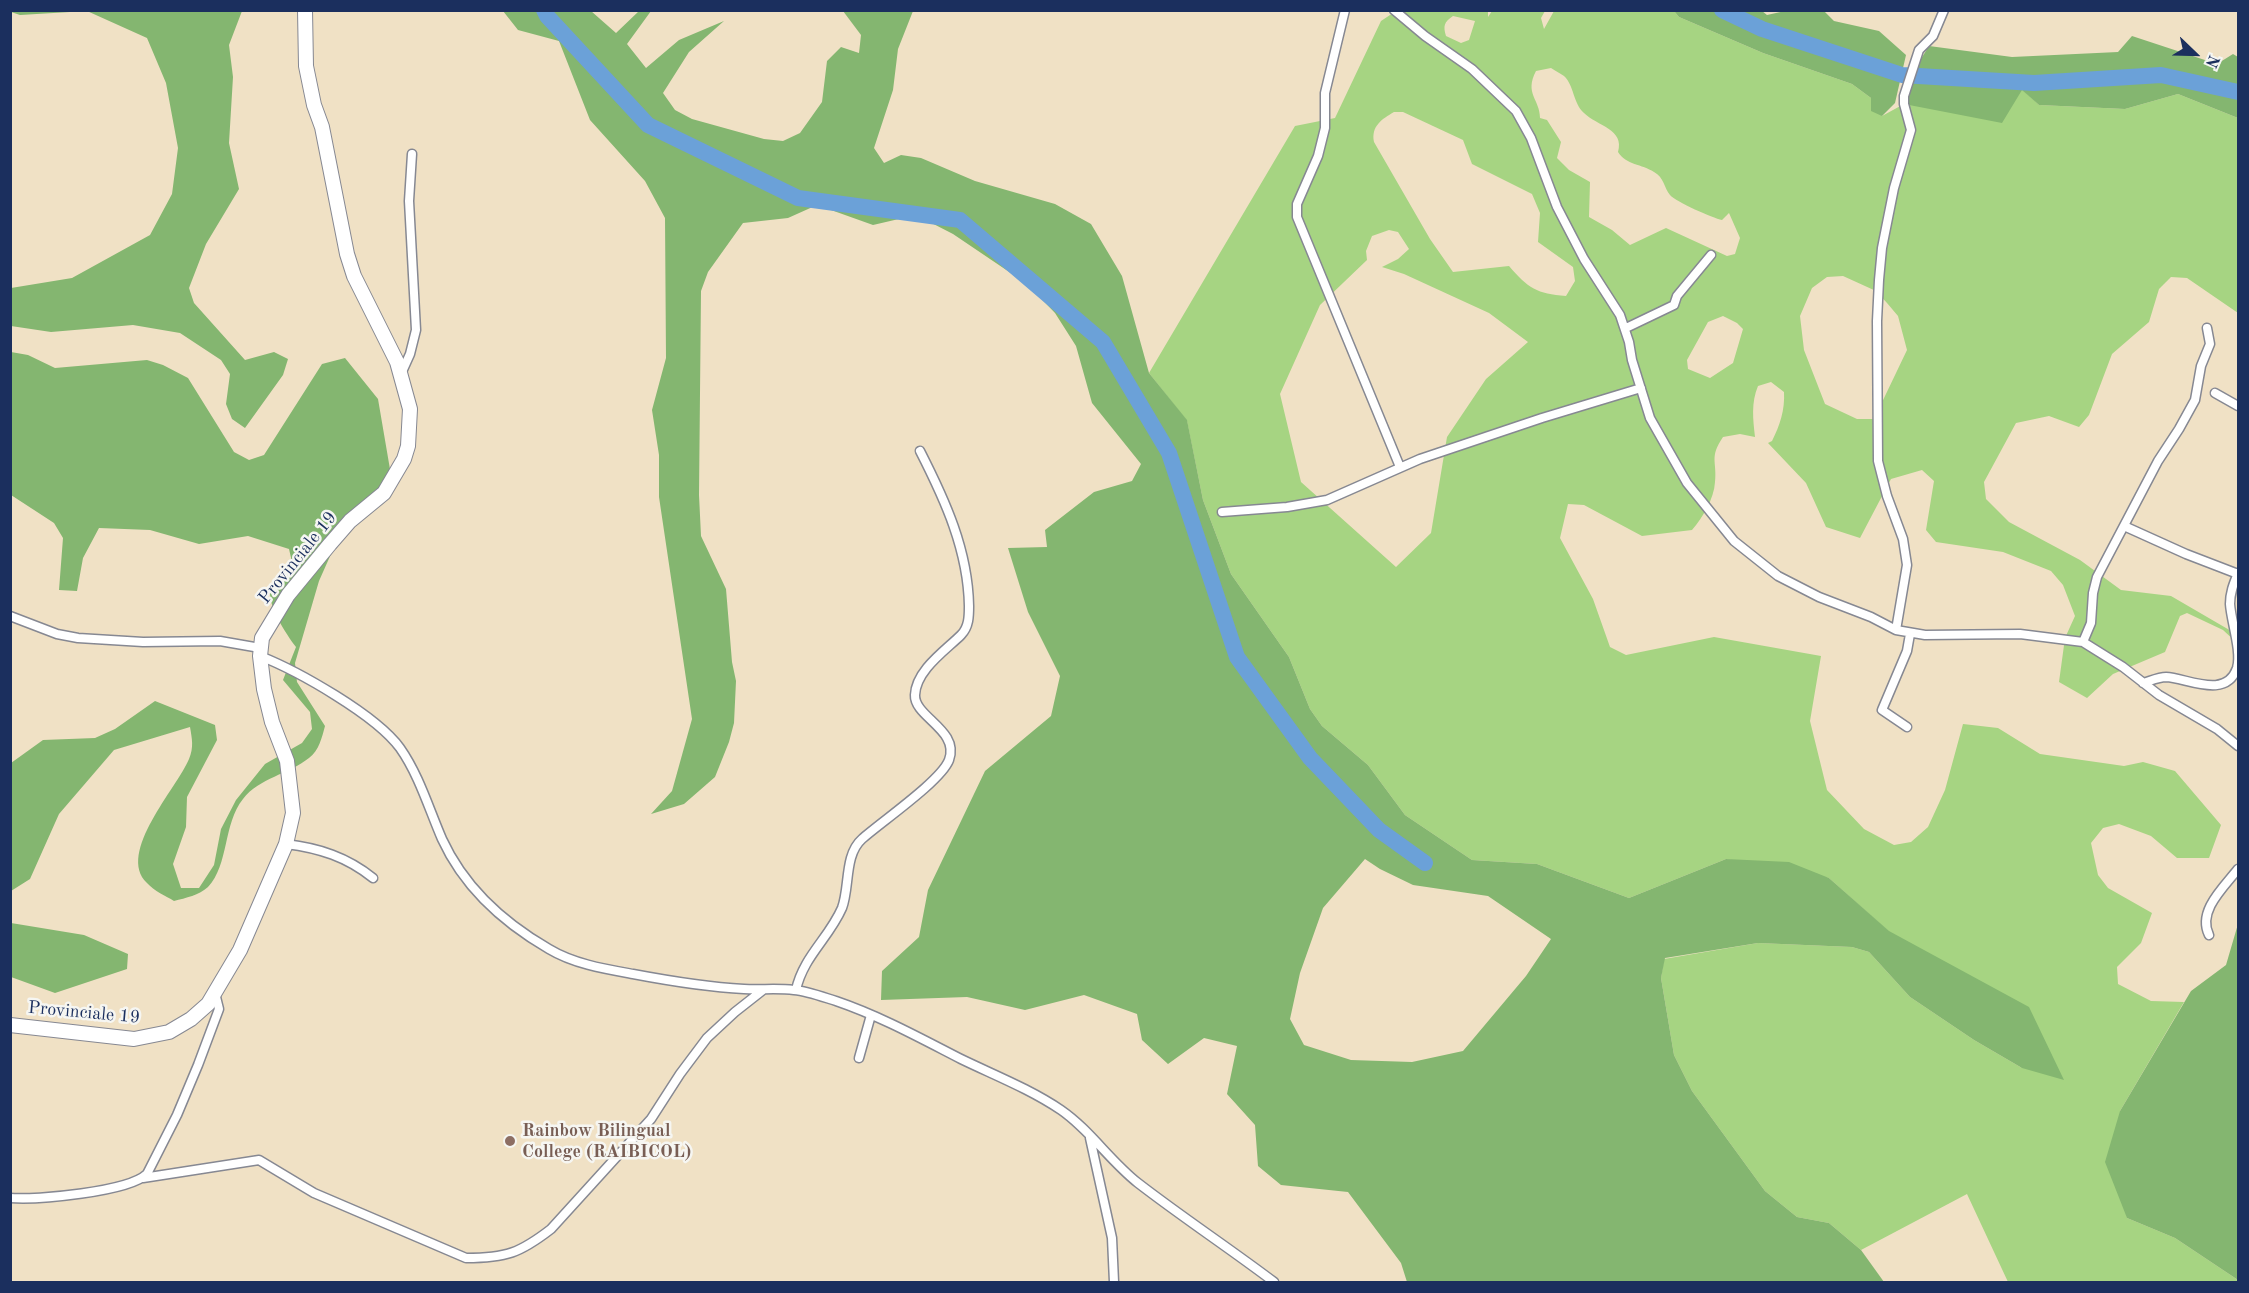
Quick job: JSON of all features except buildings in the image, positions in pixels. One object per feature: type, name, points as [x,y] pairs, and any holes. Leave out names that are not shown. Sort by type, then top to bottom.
[{"type":"main road","name":"Provinciale 19","points":[[10,1025],[134,1039],[146,1038],[181,1027],[201,1011],[214,993],[240,950],[286,844],[293,813],[292,788],[287,761],[266,701],[260,652],[262,638],[288,596],[350,521],[384,493],[404,459],[408,446],[410,409],[400,375],[388,344],[354,276],[347,254],[306,66],[305,10]]},
{"type":"street","points":[[1345,10],[1325,93],[1325,128],[1318,156],[1296,211],[1400,467]]},
{"type":"street","points":[[1394,10],[1425,36],[1472,69],[1516,111],[1531,138],[1557,207],[1584,259],[1626,328],[1632,360],[1650,418],[1687,483],[1734,541],[1778,576],[1819,597],[1871,617],[1896,630],[1910,634],[2020,634],[2083,642],[2106,655],[2159,695],[2217,729],[2238,746]]},
{"type":"street","points":[[1896,630],[1907,565],[1903,539],[1887,496],[1878,461],[1879,280],[1882,248],[1894,188],[1911,130],[1904,96],[1919,50],[1933,36],[1944,10]]},
{"type":"street","points":[[400,375],[410,354],[416,330],[409,201],[412,154]]},
{"type":"street","points":[[1626,328],[1674,305],[1677,296],[1712,255]]},
{"type":"street","points":[[2083,642],[2091,623],[2093,593],[2097,577],[2158,460],[2195,400],[2202,362],[2210,344],[2207,328]]},
{"type":"street","points":[[1222,512],[1287,507],[1327,500],[1400,467],[1542,418],[1641,388]]},
{"type":"street","points":[[2215,393],[2238,406]]},
{"type":"street","points":[[796,990],[799,976],[809,956],[832,926],[843,906],[853,854],[861,840],[910,800],[939,773],[949,760],[950,746],[945,734],[918,705],[915,696],[930,664],[963,634],[969,622],[968,577],[961,545],[938,487],[920,452]]},
{"type":"street","points":[[2124,526],[2238,574],[2232,587],[2230,604],[2238,666],[2232,676],[2219,684],[2210,686],[2163,677],[2143,683]]},
{"type":"street","points":[[10,616],[57,634],[78,638],[143,642],[220,641],[260,652],[326,690],[376,724],[398,746],[411,767],[444,842],[461,873],[488,904],[552,951],[595,967],[696,986],[796,990],[836,1001],[871,1015],[1045,1100],[1083,1127],[1136,1181],[1274,1282]]},
{"type":"street","points":[[1907,727],[1882,710],[1907,651],[1910,634]]},
{"type":"street","points":[[286,844],[313,848],[340,857],[373,878]]},
{"type":"street","points":[[2209,935],[2205,927],[2206,914],[2238,869]]},
{"type":"street","points":[[10,1198],[30,1200],[86,1192],[143,1178],[259,1160],[314,1192],[466,1258],[492,1258],[512,1254],[535,1242],[551,1229],[651,1119],[707,1038],[763,989]]},
{"type":"street","points":[[143,1178],[150,1169],[177,1115],[198,1065],[219,1009],[214,993]]},
{"type":"street","points":[[859,1058],[871,1015]]},
{"type":"street","points":[[1089,1135],[1112,1238],[1114,1282]]},
{"type":"green space","points":[[11,10],[242,11],[229,45],[233,77],[229,143],[239,189],[206,244],[189,288],[194,303],[245,360],[274,352],[288,359],[283,375],[245,428],[232,419],[226,404],[230,374],[221,360],[180,333],[133,325],[51,332],[11,326],[11,288],[72,278],[150,235],[172,194],[178,148],[166,83],[147,38],[87,11],[20,15]]},
{"type":"green space","points":[[503,11],[591,11],[616,33],[639,11],[651,11],[627,44],[646,68],[679,40],[724,21],[689,52],[663,93],[675,110],[692,119],[764,139],[783,141],[800,133],[822,102],[827,61],[841,47],[859,53],[861,35],[843,11],[913,11],[898,49],[893,90],[874,148],[884,163],[901,155],[921,158],[975,181],[1055,204],[1091,224],[1122,276],[1149,373],[1187,420],[1203,500],[1231,574],[1289,657],[1310,709],[1322,726],[1368,765],[1405,815],[1472,860],[1537,864],[1629,898],[1726,859],[1789,862],[1829,878],[1889,931],[2029,1007],[2064,1080],[2022,1068],[1974,1040],[1910,997],[1869,952],[1852,947],[1758,943],[1665,958],[1661,978],[1674,1055],[1692,1091],[1765,1191],[1797,1217],[1829,1223],[1861,1250],[1884,1282],[1407,1282],[1401,1263],[1348,1192],[1281,1185],[1258,1166],[1255,1125],[1227,1094],[1237,1046],[1204,1038],[1168,1064],[1142,1040],[1137,1014],[1084,995],[1025,1010],[967,997],[881,1000],[882,971],[919,937],[928,890],[985,771],[1051,716],[1060,676],[1028,612],[1008,548],[1047,547],[1045,530],[1094,492],[1132,481],[1141,464],[1092,403],[1076,346],[1055,313],[1027,284],[953,234],[916,215],[873,225],[817,205],[788,218],[743,223],[708,272],[701,291],[699,495],[701,536],[726,589],[732,662],[736,681],[734,723],[715,777],[684,804],[651,814],[672,791],[692,719],[659,497],[659,455],[652,410],[666,358],[665,218],[645,181],[590,120],[559,41],[518,30]],"holes":[[[1365,859],[1413,885],[1488,896],[1551,939],[1526,976],[1463,1051],[1412,1062],[1351,1060],[1304,1045],[1290,1019],[1300,973],[1323,908]]]},
{"type":"green space","points":[[1396,11],[1488,11],[1488,17],[1492,11],[1545,11],[1541,18],[1544,29],[1554,11],[1674,11],[1679,17],[1763,53],[1852,84],[1871,98],[1882,116],[1904,104],[2022,89],[2039,105],[2125,109],[2178,94],[2238,118],[2238,313],[2187,278],[2171,277],[2159,289],[2149,322],[2112,354],[2089,415],[2079,427],[2049,416],[2016,423],[1984,482],[1986,499],[2009,522],[2080,560],[2121,590],[2171,596],[2238,635],[2238,644],[2223,630],[2187,613],[2180,616],[2165,652],[2113,674],[2087,698],[2059,682],[2065,638],[2075,616],[2063,585],[2051,571],[2003,552],[1936,542],[1926,530],[1934,481],[1922,470],[1891,479],[1860,538],[1826,527],[1806,483],[1768,443],[1772,441],[1780,423],[1784,399],[1784,392],[1771,382],[1758,386],[1756,392],[1753,411],[1755,437],[1740,434],[1723,437],[1719,444],[1715,455],[1713,495],[1704,514],[1692,530],[1642,536],[1584,505],[1568,504],[1560,538],[1593,599],[1610,647],[1626,655],[1714,637],[1821,656],[1810,721],[1827,790],[1864,829],[1894,845],[1911,842],[1928,827],[1945,790],[1963,724],[1998,728],[2040,754],[2124,766],[2143,762],[2175,771],[2221,825],[2209,858],[2177,858],[2151,836],[2119,824],[2103,828],[2091,843],[2098,875],[2108,888],[2152,913],[2141,943],[2117,967],[2118,984],[2151,1001],[2184,1002],[2120,1111],[2127,1218],[2175,1238],[2238,1282],[2008,1282],[1967,1194],[1861,1250],[1829,1223],[1797,1217],[1765,1191],[1692,1091],[1674,1055],[1661,978],[1664,959],[1758,943],[1852,947],[1869,952],[1910,997],[1974,1040],[2022,1068],[1888,931],[1829,878],[1726,859],[1629,898],[1537,864],[1472,860],[1405,815],[1368,765],[1322,726],[1310,709],[1289,657],[1231,574],[1203,500],[1187,421],[1149,373],[1295,126],[1335,118],[1381,21]],"holes":[[[1453,16],[1475,21],[1469,40],[1461,43],[1446,36],[1446,22]],[[1551,68],[1562,75],[1570,84],[1580,109],[1614,133],[1621,156],[1657,174],[1670,195],[1687,205],[1722,220],[1729,213],[1740,238],[1735,254],[1727,256],[1666,228],[1630,245],[1612,230],[1589,217],[1590,182],[1569,170],[1557,158],[1561,142],[1547,120],[1540,118],[1532,91],[1536,71]],[[1394,112],[1403,112],[1463,140],[1472,164],[1532,194],[1540,213],[1538,242],[1573,267],[1575,281],[1566,296],[1548,294],[1528,285],[1509,266],[1453,272],[1430,239],[1374,142],[1376,127],[1385,117]],[[1389,230],[1398,232],[1409,249],[1398,259],[1382,267],[1404,274],[1489,313],[1528,342],[1486,379],[1447,437],[1431,533],[1396,567],[1301,482],[1280,394],[1320,305],[1367,260],[1366,251],[1372,236]],[[1843,276],[1876,291],[1898,316],[1907,350],[1874,419],[1857,419],[1825,404],[1804,350],[1800,316],[1812,288],[1827,277]],[[1723,316],[1743,329],[1733,363],[1710,378],[1688,369],[1687,360],[1708,322]]]},
{"type":"green space","points":[[1674,11],[1762,11],[1767,15],[1785,11],[1824,11],[1834,21],[1879,31],[1906,55],[1895,103],[1882,116],[1871,111],[1871,98],[1852,84],[1763,53],[1679,17]]},
{"type":"green space","points":[[2132,36],[2217,64],[2233,54],[2238,57],[2238,118],[2178,94],[2125,109],[2039,105],[2022,90],[2002,123],[1904,104],[1914,70],[1929,46],[2012,57],[2118,52]]},
{"type":"green space","points":[[11,352],[28,355],[55,368],[147,360],[163,365],[188,378],[234,452],[249,460],[264,455],[322,364],[345,358],[378,399],[392,481],[339,536],[319,581],[295,663],[297,682],[325,726],[320,744],[309,758],[257,786],[243,799],[232,820],[215,878],[204,890],[188,897],[174,901],[150,886],[139,870],[139,855],[152,821],[191,755],[190,727],[114,750],[59,814],[30,879],[11,891],[11,763],[43,740],[95,738],[115,729],[155,701],[215,725],[217,740],[187,797],[186,827],[173,864],[181,888],[199,888],[214,865],[221,829],[236,800],[265,764],[302,743],[312,729],[310,712],[283,680],[296,647],[274,610],[270,594],[275,581],[292,562],[289,549],[248,536],[199,544],[150,530],[99,528],[83,558],[77,591],[59,590],[63,538],[54,523],[11,495]]},
{"type":"green space","points":[[11,923],[84,935],[128,954],[127,969],[55,993],[11,977]]},
{"type":"green space","points":[[2238,924],[2238,1280],[2175,1238],[2127,1218],[2105,1162],[2120,1111],[2191,991],[2226,965]]},
{"type":"waterway","points":[[544,10],[648,125],[798,198],[960,220],[1103,342],[1169,453],[1237,657],[1310,758],[1379,830],[1425,863]]},
{"type":"waterway","points":[[1722,10],[1762,29],[1902,75],[2034,83],[2161,75],[2238,92]]},
{"type":"place","name":"Rainbow Bilingual College (RAIBICOL)","points":[[510,1141]]}]
